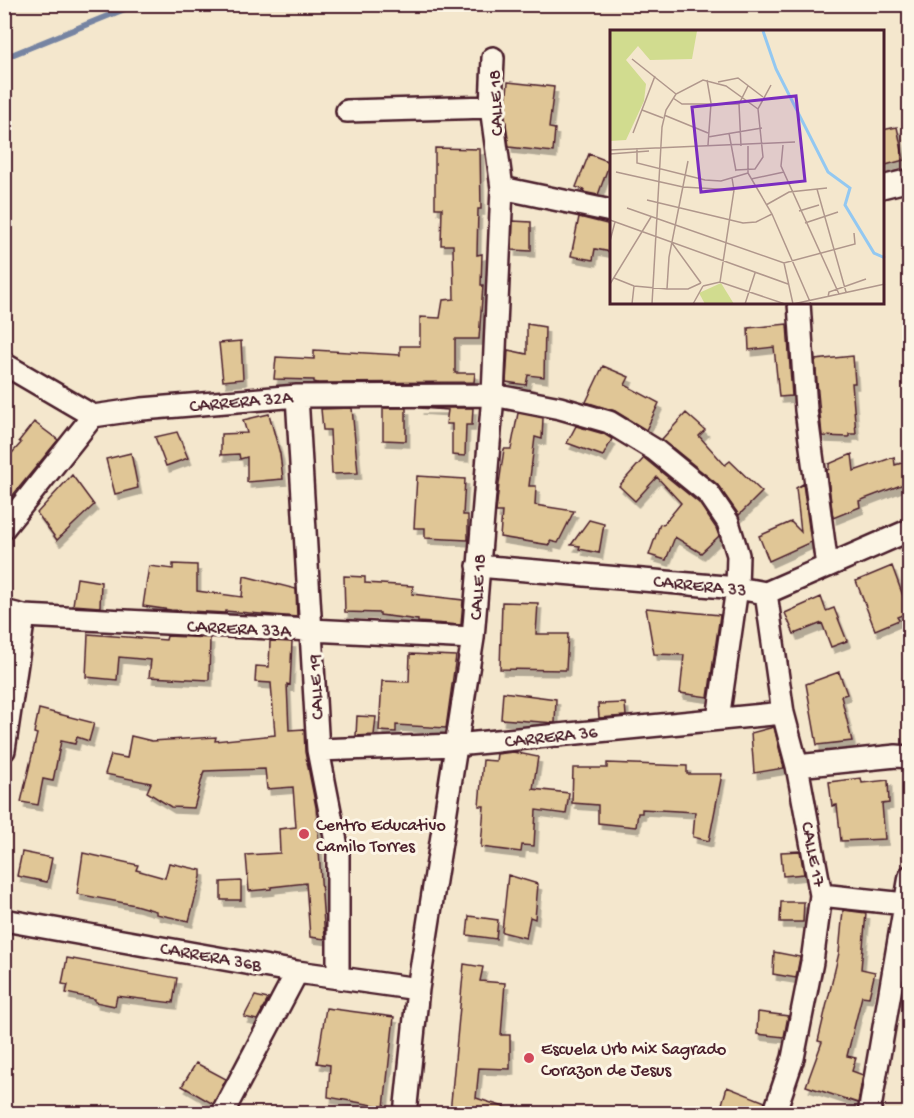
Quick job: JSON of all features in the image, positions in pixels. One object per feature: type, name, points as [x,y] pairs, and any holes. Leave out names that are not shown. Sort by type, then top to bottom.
[{"type":"street","name":"CALLE 18","points":[[405,1113],[418,989],[474,638],[493,395],[502,188],[491,107],[493,58]]},
{"type":"street","points":[[347,111],[491,107]]},
{"type":"street","points":[[884,186],[909,180]]},
{"type":"street","points":[[502,188],[610,211]]},
{"type":"street","points":[[799,304],[806,410],[827,566]]},
{"type":"street","points":[[4,364],[93,416],[4,528]]},
{"type":"street","points":[[493,395],[560,408],[609,422],[655,450],[709,494],[728,522],[738,555],[737,588],[718,719]]},
{"type":"street","name":"CARRERA 32A","points":[[93,416],[142,409],[297,396],[493,395]]},
{"type":"street","name":"CALLE 19","points":[[297,396],[318,750],[338,852],[338,977]]},
{"type":"street","name":"CARRERA 33","points":[[478,566],[766,592],[909,530]]},
{"type":"street","name":"CALLE 17","points":[[766,592],[783,713],[797,766],[821,895],[812,962],[793,1059],[774,1113]]},
{"type":"street","points":[[4,750],[14,614]]},
{"type":"street","name":"CARRERA 33A","points":[[14,614],[312,632],[474,638]]},
{"type":"street","name":"CARRERA 36","points":[[318,750],[456,745],[783,713]]},
{"type":"street","points":[[797,766],[896,756],[909,757]]},
{"type":"street","points":[[870,1113],[909,876]]},
{"type":"street","points":[[821,895],[905,904]]},
{"type":"street","name":"CARRERA 36B","points":[[4,920],[297,972],[418,989]]},
{"type":"street","points":[[222,1113],[297,972]]},
{"type":"building","points":[[508,82],[554,87],[549,128],[555,129],[553,152],[509,147],[505,116]]},
{"type":"building","points":[[897,127],[904,160],[884,165],[884,130]]},
{"type":"building","points":[[435,148],[480,149],[481,209],[478,209],[477,255],[482,254],[481,285],[483,285],[479,339],[455,339],[455,373],[475,373],[474,382],[318,383],[314,380],[274,379],[276,357],[314,359],[314,350],[400,355],[400,346],[420,346],[420,317],[440,318],[443,300],[454,299],[453,245],[441,245],[442,208],[435,208]]},
{"type":"building","points":[[589,154],[610,162],[598,195],[583,192],[584,190],[576,187]]},
{"type":"building","points":[[579,217],[610,225],[610,252],[595,249],[593,260],[571,256]]},
{"type":"building","points":[[513,221],[531,222],[531,251],[512,250]]},
{"type":"building","points":[[527,324],[545,327],[544,377],[528,375],[526,385],[506,382],[508,350],[527,354]]},
{"type":"building","points":[[787,324],[792,396],[779,397],[774,347],[749,350],[748,328]]},
{"type":"building","points":[[241,341],[243,379],[223,381],[219,343]]},
{"type":"building","points":[[853,356],[855,383],[852,383],[856,434],[849,434],[849,437],[822,436],[815,360]]},
{"type":"building","points":[[603,366],[629,377],[625,385],[659,403],[646,430],[615,411],[586,402]]},
{"type":"building","points":[[352,408],[358,473],[332,474],[330,430],[323,430],[321,409]]},
{"type":"building","points":[[383,408],[406,408],[406,441],[383,440]]},
{"type":"building","points":[[419,408],[473,408],[472,425],[466,425],[465,456],[452,455],[452,424],[446,424],[448,410]]},
{"type":"building","points":[[518,413],[543,418],[542,439],[535,437],[529,486],[536,486],[535,505],[574,511],[558,543],[550,541],[550,545],[500,537],[502,512],[496,512],[504,449],[511,449]]},
{"type":"building","points":[[686,413],[705,430],[699,436],[725,465],[730,461],[762,492],[739,515],[717,484],[662,439]]},
{"type":"building","points":[[269,414],[280,454],[283,479],[247,482],[247,457],[240,459],[239,454],[221,455],[221,434],[247,433],[243,420]]},
{"type":"building","points":[[34,422],[58,440],[4,506],[4,462],[21,443],[19,441]]},
{"type":"building","points":[[576,426],[604,434],[612,439],[603,456],[567,443]]},
{"type":"building","points":[[177,432],[188,458],[166,466],[155,437]]},
{"type":"building","points":[[131,453],[138,488],[115,494],[106,459]]},
{"type":"building","points":[[852,454],[854,471],[894,457],[895,465],[909,461],[909,482],[859,501],[860,507],[833,518],[827,470],[829,464]]},
{"type":"building","points":[[644,458],[699,503],[716,528],[719,536],[701,553],[675,537],[666,560],[649,555],[660,524],[663,525],[681,503],[657,477],[635,501],[619,486]]},
{"type":"building","points":[[72,475],[94,505],[57,540],[37,513]]},
{"type":"building","points":[[417,476],[465,479],[463,515],[468,515],[468,540],[425,538],[425,528],[414,528]]},
{"type":"building","points":[[803,484],[811,542],[769,561],[759,536],[791,522],[801,532],[796,488]]},
{"type":"building","points":[[589,520],[604,524],[599,553],[571,545]]},
{"type":"building","points":[[173,564],[197,565],[197,591],[242,597],[244,576],[296,589],[297,617],[225,611],[225,613],[171,610],[143,606],[149,566],[173,569]]},
{"type":"building","points":[[892,566],[909,612],[897,617],[899,620],[875,630],[856,581]]},
{"type":"building","points":[[344,576],[365,577],[365,583],[413,586],[412,594],[463,600],[461,625],[418,622],[418,620],[380,615],[380,613],[345,612]]},
{"type":"building","points":[[77,578],[101,582],[100,607],[73,605]]},
{"type":"building","points":[[821,597],[826,611],[834,608],[847,641],[831,647],[822,623],[794,634],[785,613]]},
{"type":"building","points":[[502,602],[538,603],[536,634],[568,634],[566,670],[500,669]]},
{"type":"building","points":[[646,608],[720,615],[708,697],[680,693],[684,655],[654,654]]},
{"type":"building","points":[[88,634],[166,640],[167,636],[210,638],[209,680],[149,677],[151,660],[119,657],[117,680],[86,677]]},
{"type":"building","points":[[270,641],[292,642],[290,685],[287,684],[289,730],[304,729],[305,752],[316,807],[325,939],[310,937],[306,883],[249,891],[246,855],[280,853],[279,829],[296,827],[293,787],[267,789],[265,769],[204,771],[194,808],[171,807],[147,792],[151,783],[105,774],[111,755],[127,758],[131,736],[152,741],[216,737],[215,741],[275,735],[271,683],[255,682],[256,666],[269,667]]},
{"type":"building","points":[[410,654],[456,656],[446,728],[396,725],[396,732],[379,731],[382,681],[409,682]]},
{"type":"building","points":[[839,672],[847,694],[841,696],[852,741],[817,745],[806,684]]},
{"type":"building","points":[[503,692],[556,699],[555,723],[501,719]]},
{"type":"building","points":[[625,703],[626,716],[599,718],[598,704]]},
{"type":"building","points":[[39,709],[94,723],[89,741],[77,737],[75,744],[61,741],[53,781],[43,779],[38,805],[21,802],[37,734],[34,733]]},
{"type":"building","points":[[357,716],[376,717],[374,735],[356,736]]},
{"type":"building","points":[[774,727],[784,768],[754,773],[751,733]]},
{"type":"building","points":[[513,752],[538,757],[533,789],[569,793],[566,814],[536,810],[534,846],[522,845],[521,852],[481,847],[484,806],[479,806],[483,760],[496,761],[497,754]]},
{"type":"building","points":[[607,763],[687,766],[687,774],[722,774],[709,841],[693,837],[695,812],[642,809],[642,813],[638,813],[636,827],[598,823],[598,805],[572,803],[573,768],[607,768]]},
{"type":"building","points":[[861,778],[862,783],[888,780],[889,803],[882,804],[885,839],[841,841],[837,805],[832,806],[829,782]]},
{"type":"building","points":[[800,851],[804,874],[783,876],[781,852]]},
{"type":"building","points":[[22,852],[52,858],[47,882],[17,876]]},
{"type":"building","points":[[83,853],[138,865],[136,870],[165,878],[169,863],[201,870],[189,921],[156,914],[156,911],[135,905],[77,894]]},
{"type":"building","points":[[508,875],[538,884],[535,919],[530,917],[526,938],[502,932]]},
{"type":"building","points":[[241,881],[241,900],[221,900],[221,882]]},
{"type":"building","points":[[781,902],[804,902],[803,922],[780,922]]},
{"type":"building","points":[[843,910],[866,913],[861,969],[875,972],[869,997],[862,996],[847,1056],[856,1058],[852,1071],[863,1075],[858,1103],[806,1086],[822,1042],[818,1041],[839,953]]},
{"type":"building","points":[[469,916],[498,920],[496,939],[467,935]]},
{"type":"building","points":[[774,952],[800,957],[796,978],[773,974]]},
{"type":"building","points":[[67,958],[177,978],[173,1003],[117,996],[115,1006],[66,993],[68,985],[62,984]]},
{"type":"building","points":[[464,964],[483,967],[480,981],[505,983],[501,1035],[510,1035],[510,1069],[479,1068],[476,1098],[513,1110],[512,1113],[450,1113]]},
{"type":"building","points":[[255,996],[268,999],[257,1020],[244,1017]]},
{"type":"building","points":[[326,1008],[394,1017],[384,1107],[328,1097],[330,1065],[317,1063]]},
{"type":"building","points":[[758,1012],[788,1016],[784,1037],[757,1034]]},
{"type":"building","points":[[196,1063],[226,1079],[213,1104],[182,1086]]},
{"type":"building","points":[[727,1087],[765,1102],[761,1113],[726,1113],[729,1107],[722,1104]]},
{"type":"waterway","points":[[4,58],[137,4]]},
{"type":"place","name":"Centro Educativo Camilo Torres","points":[[304,834]]},
{"type":"place","name":"Escuela Urb Mix Sagrado Corazon de Jesus","points":[[529,1058]]}]
